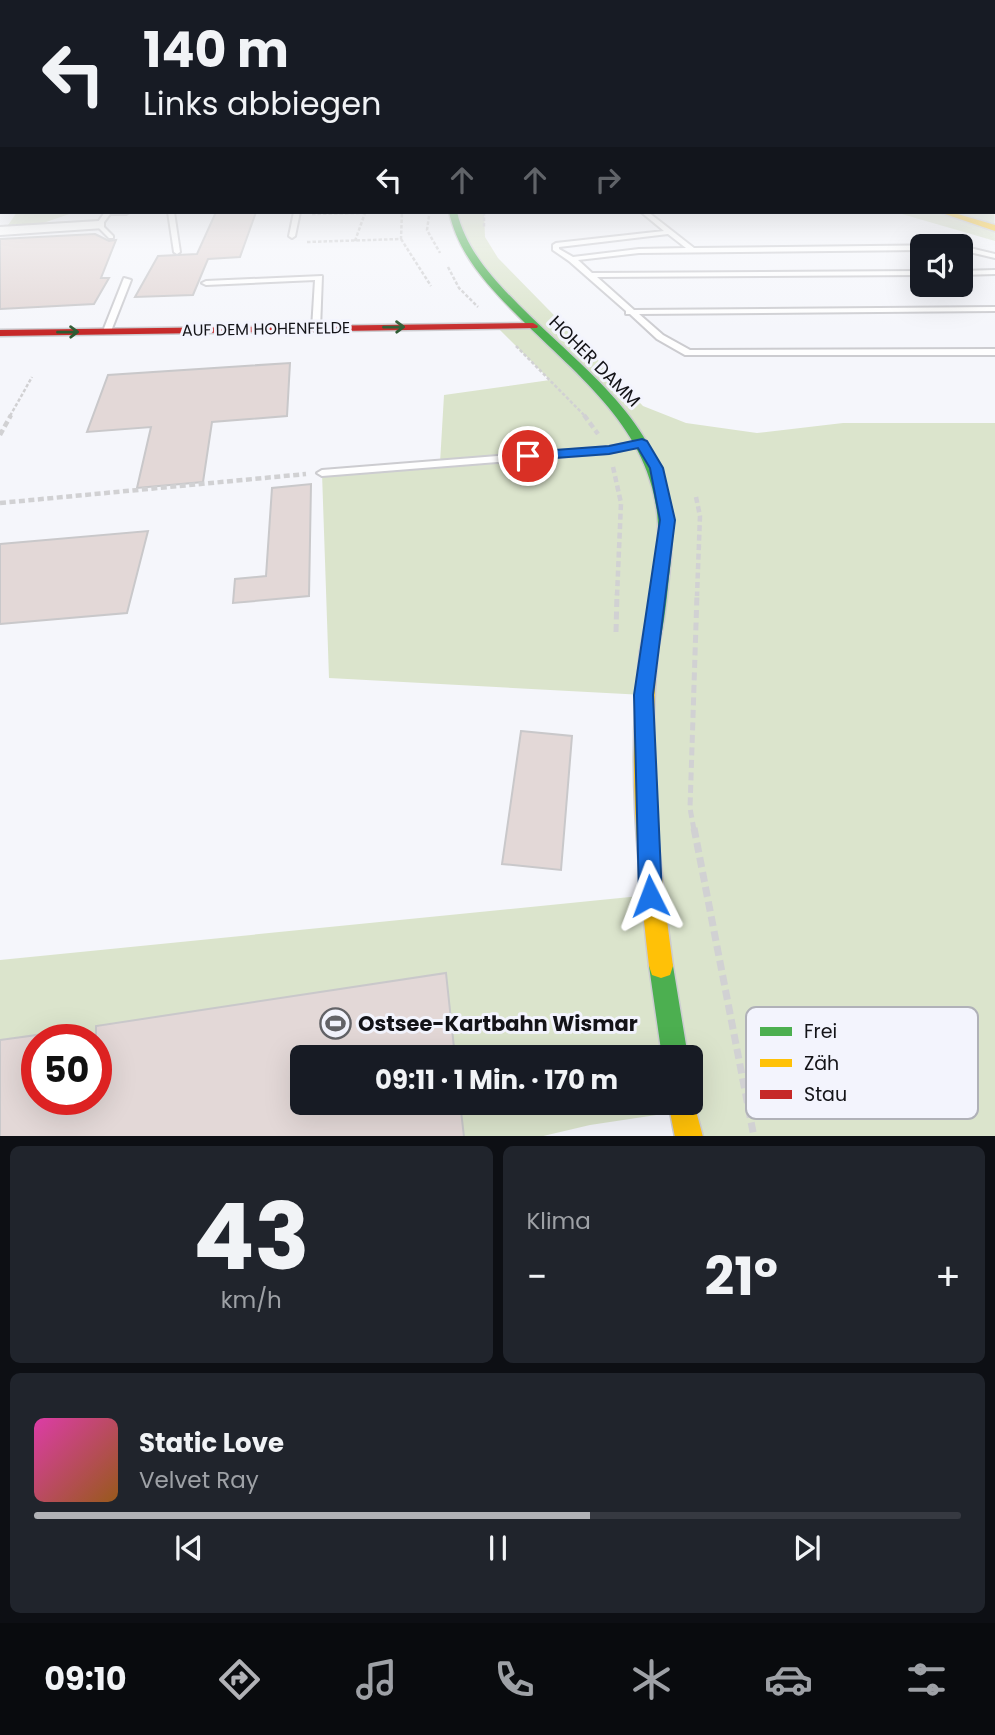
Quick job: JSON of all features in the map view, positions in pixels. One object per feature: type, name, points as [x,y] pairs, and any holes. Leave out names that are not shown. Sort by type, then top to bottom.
[{"type":"main road","name":"HOHER DAMM","points":[[455,227],[468,253],[533,326],[628,419],[657,468],[667,520],[644,695],[643,738],[650,896],[673,1045]]},
{"type":"main road","name":"AUF DEM HOHENFELDE","points":[[0,333],[533,326]]},
{"type":"main road","points":[[685,1115],[689,1136]]},
{"type":"street","points":[[0,231],[66,227]]},
{"type":"lane","points":[[101,227],[111,237]]},
{"type":"lane","points":[[173,227],[177,252]]},
{"type":"lane","points":[[292,236],[294,227]]},
{"type":"lane","points":[[663,227],[692,250]]},
{"type":"lane","points":[[670,232],[556,245],[556,250],[572,259],[660,337],[688,353],[995,352]]},
{"type":"lane","points":[[572,259],[639,251],[910,248]]},
{"type":"lane","points":[[973,250],[995,256]]},
{"type":"lane","points":[[973,273],[995,272]]},
{"type":"lane","points":[[588,275],[910,273]]},
{"type":"lane","points":[[206,283],[319,278],[316,329]]},
{"type":"lane","points":[[107,331],[127,280]]},
{"type":"lane","points":[[629,312],[995,309]]},
{"type":"lane","points":[[322,473],[609,450],[642,443]]},
{"type":"path","points":[[355,241],[360,227]]},
{"type":"path","points":[[401,227],[401,239],[431,286]]},
{"type":"path","points":[[427,227],[459,288],[582,412],[609,450],[621,503],[616,637]]},
{"type":"path","points":[[292,236],[304,242],[401,239]]},
{"type":"path","points":[[0,435],[32,377]]},
{"type":"path","points":[[0,503],[322,473]]},
{"type":"green space","points":[[7,227],[32,227],[23,230],[4,231]]},
{"type":"green space","points":[[455,227],[485,227],[485,237],[498,258],[643,406],[686,423],[757,433],[843,423],[995,423],[995,1136],[689,1136],[684,1115],[703,1115],[703,1045],[290,1045],[290,1115],[656,1115],[590,1125],[543,1136],[0,1136],[0,960],[650,895],[644,695],[329,678],[322,473],[440,463],[444,395],[550,380],[495,325],[532,326]]},
{"type":"green space","points":[[947,227],[995,227],[995,241]]},
{"type":"building","points":[[209,227],[251,227],[240,257],[208,259],[193,295],[135,297],[158,256],[197,254]]},
{"type":"building","points":[[95,234],[109,241],[116,240],[101,278],[109,278],[94,304],[0,309],[0,239]]},
{"type":"building","points":[[290,363],[287,416],[212,422],[203,482],[137,488],[151,427],[87,432],[108,375]]},
{"type":"building","points":[[311,484],[309,596],[233,603],[235,579],[266,576],[272,488]]},
{"type":"building","points":[[148,531],[127,613],[0,624],[0,544]]},
{"type":"building","points":[[521,731],[572,736],[561,870],[502,864]]},
{"type":"building","points":[[446,973],[454,1045],[290,1045],[290,1115],[461,1115],[464,1136],[0,1136],[0,1040],[21,1037],[21,1115],[112,1115],[112,1024],[109,1024]]},
{"type":"traffic: fast","points":[[457,227],[482,271],[610,400],[631,426],[648,455],[660,488],[665,524],[662,572],[649,651]]},
{"type":"traffic: fast","points":[[661,966],[673,1045]]},
{"type":"traffic: slow","points":[[649,651],[643,729],[644,808],[661,966]]},
{"type":"traffic: slow","points":[[685,1115],[689,1136]]},
{"type":"traffic: jam","points":[[0,333],[533,326]]},
{"type":"place","name":"Ostsee-Kartbahn Wismar","points":[[335,1023]]},
{"type":"route","points":[[528,456],[609,450],[642,443],[657,468],[667,520],[644,695],[643,738],[650,896]]}]
